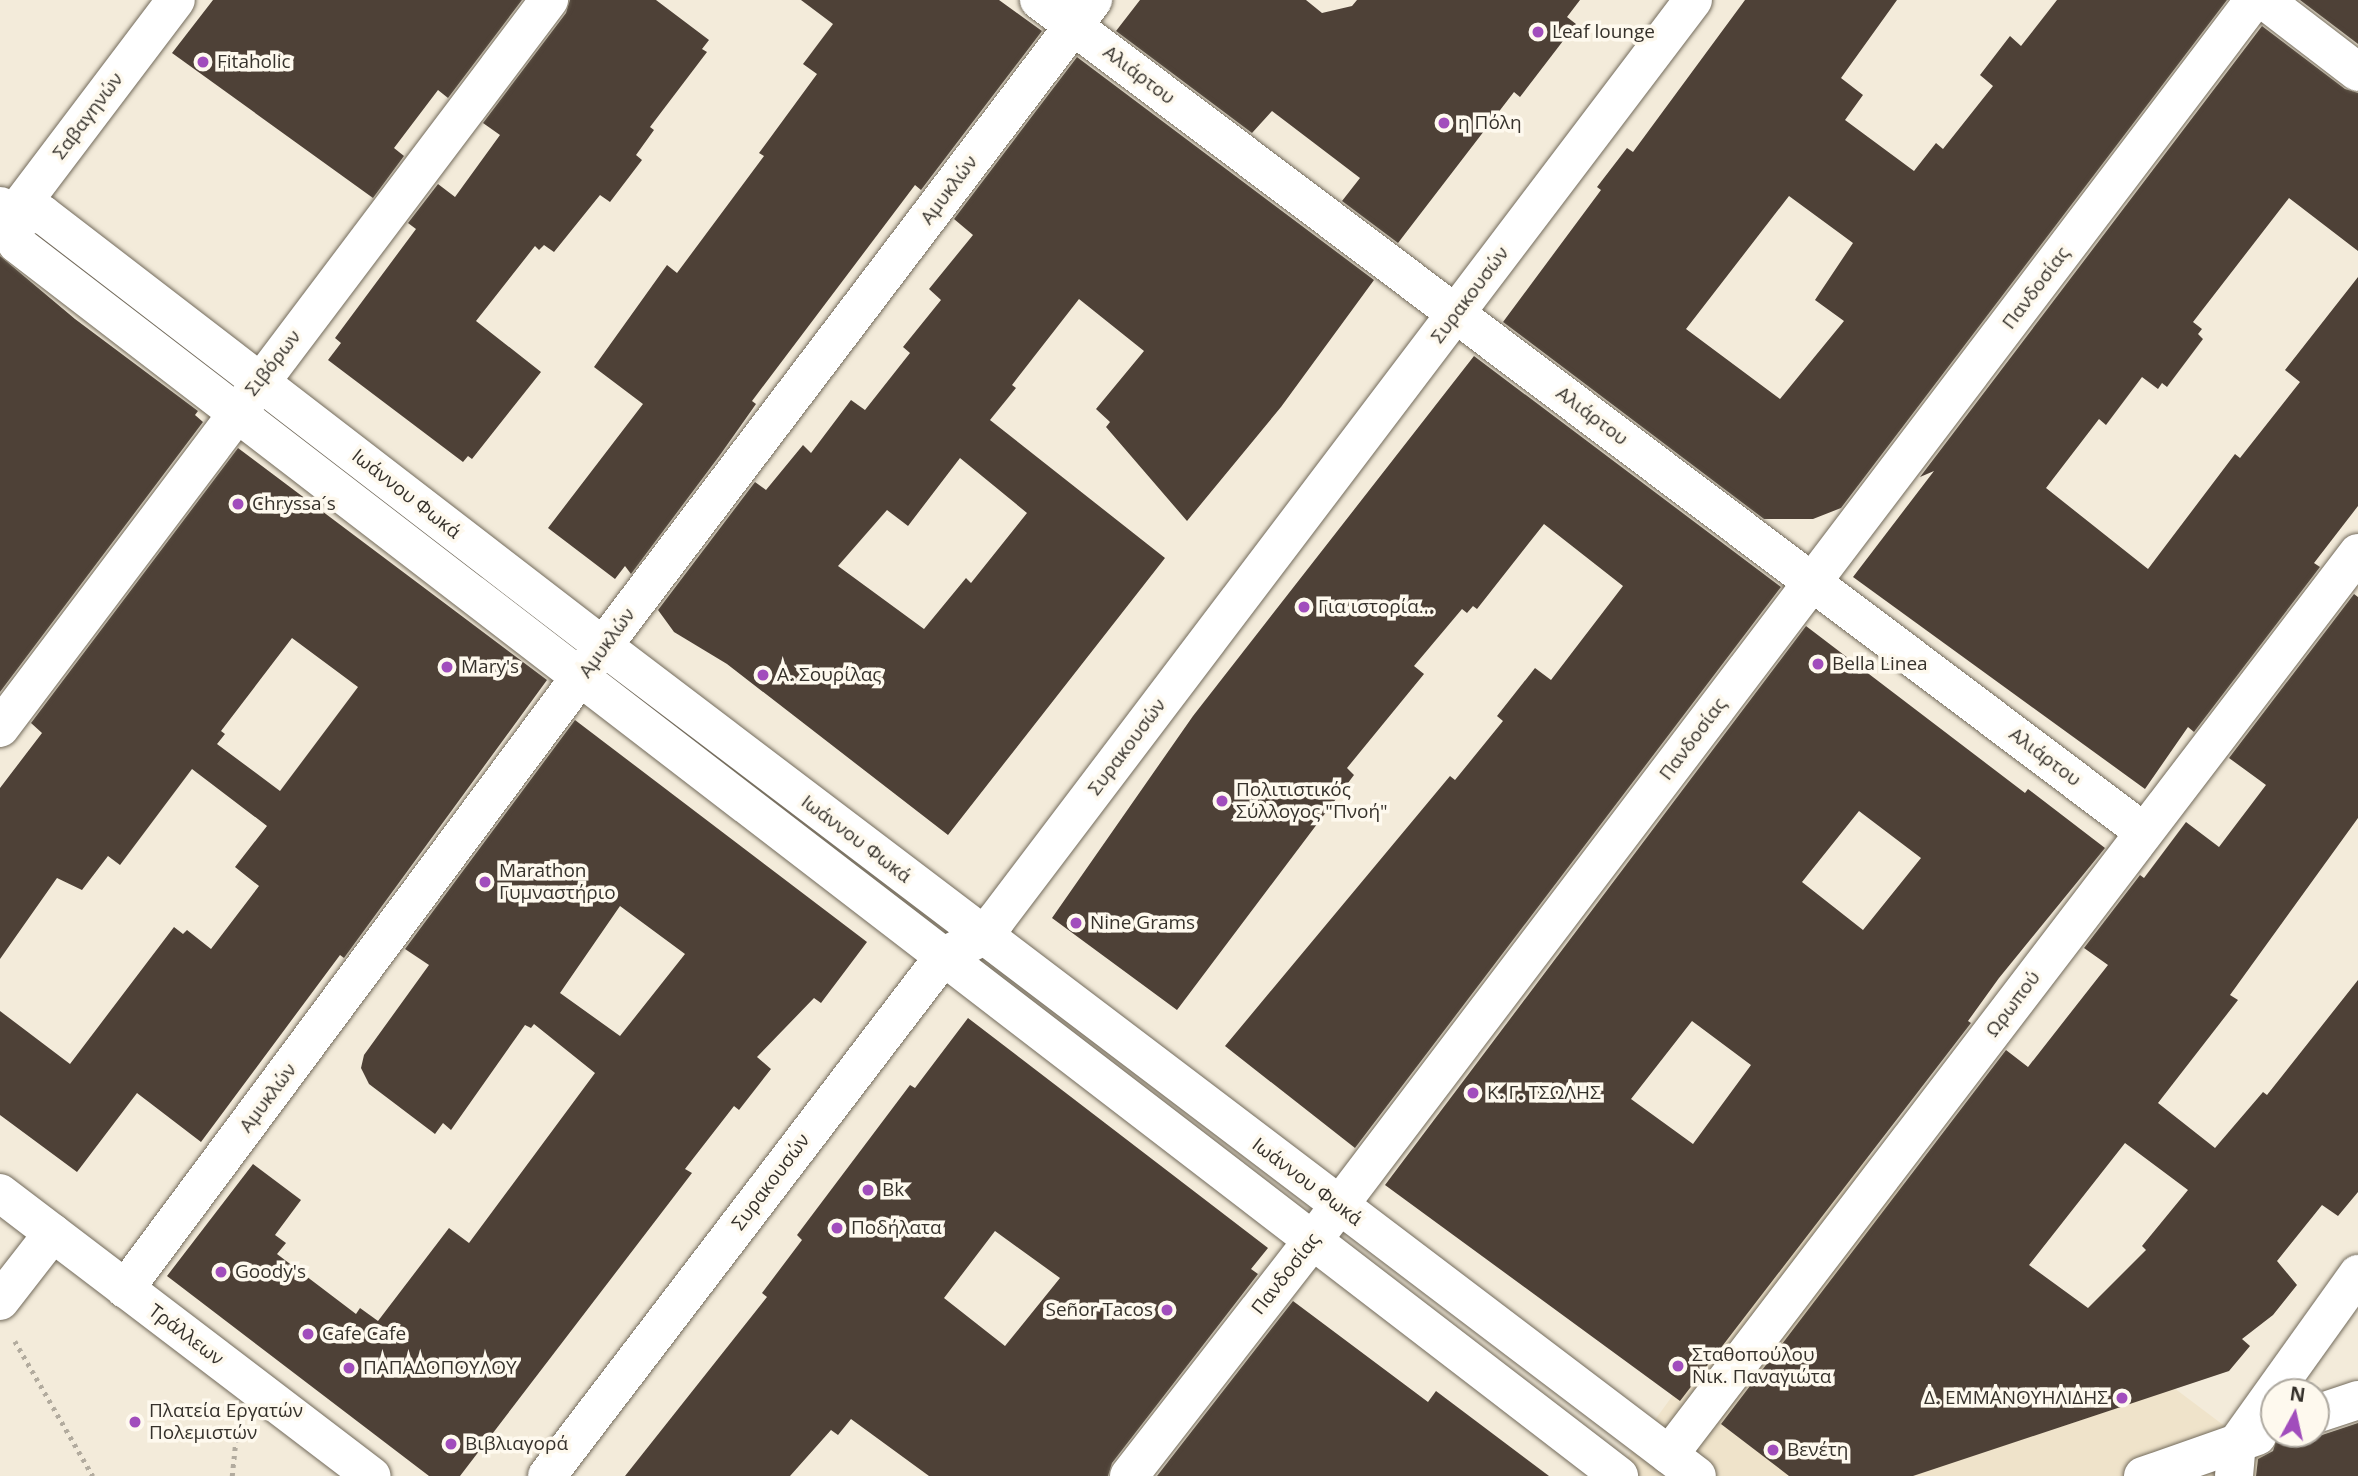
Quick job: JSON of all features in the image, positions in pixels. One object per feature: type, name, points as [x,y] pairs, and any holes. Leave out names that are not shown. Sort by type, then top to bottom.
[{"type":"street","name":"Σαβαγηνών","points":[[4,218],[176,0]]},
{"type":"street","name":"Σιβόρων","points":[[0,728],[234,413],[549,0]]},
{"type":"street","name":"Αλιάρτου","points":[[1039,0],[1083,13],[1455,314],[2144,832]]},
{"type":"street","name":"Συρακουσών","points":[[547,1476],[944,956],[984,936],[1693,0]]},
{"type":"street","name":"Πανδοσίας","points":[[1129,1476],[1339,1207],[2254,0]]},
{"type":"street","points":[[2264,0],[2358,72]]},
{"type":"street","name":"Αμυκλών","points":[[125,1289],[603,646],[1083,13]]},
{"type":"street","name":"Ιωάννου Φωκά","points":[[1619,1476],[17,244],[4,218],[42,214],[603,646],[1339,1207],[1683,1465]]},
{"type":"street","name":"Ωρωπού","points":[[1683,1465],[2144,832],[2358,553]]},
{"type":"street","name":"Τράλλεων","points":[[0,1193],[372,1476]]},
{"type":"street","points":[[0,1301],[53,1233]]},
{"type":"street","points":[[2236,1459],[2358,1274]]},
{"type":"street","points":[[2330,1410],[2358,1399]]},
{"type":"street","points":[[2143,1476],[2236,1459],[2260,1440]]},
{"type":"path","points":[[13,1339],[93,1476]]},
{"type":"shaded area","points":[[1854,1147],[2291,1476],[1614,1476]]},
{"type":"building","points":[[213,0],[522,0],[448,98],[438,90],[394,148],[404,156],[373,198],[172,53]]},
{"type":"building","points":[[570,0],[656,0],[709,40],[702,49],[707,52],[650,127],[654,130],[636,155],[642,160],[610,202],[600,195],[554,252],[544,245],[539,250],[535,246],[476,321],[541,372],[472,459],[468,456],[463,462],[328,360],[341,343],[335,338],[416,229],[408,223],[438,184],[455,197],[500,135],[483,123],[566,13]]},
{"type":"building","points":[[801,0],[999,0],[1042,31],[921,190],[915,185],[752,401],[756,404],[631,574],[625,566],[615,579],[548,528],[643,404],[594,367],[667,265],[677,273],[764,156],[759,153],[817,74],[803,64],[833,24]]},
{"type":"building","points":[[1140,0],[1306,0],[1322,13],[1352,6],[1357,0],[1580,0],[1567,17],[1576,24],[1520,97],[1514,92],[1398,243],[1342,201],[1360,178],[1272,111],[1252,133],[1116,31]]},
{"type":"building","points":[[1745,0],[1897,0],[1841,78],[1863,95],[1845,120],[1914,171],[1936,143],[1943,149],[1993,86],[1980,75],[2010,36],[2021,46],[2057,0],[2227,0],[1841,508],[1813,519],[1764,519],[1503,322],[1601,190],[1597,187],[1627,148],[1633,152]],"holes":[[[1789,196],[1853,243],[1815,300],[1844,321],[1780,399],[1686,329]]]},
{"type":"building","points":[[2300,0],[2358,0],[2358,44]]},
{"type":"building","points":[[2262,26],[2345,89],[2358,93],[2358,251],[2289,198],[2193,322],[2202,329],[2198,334],[2203,339],[2167,387],[2162,383],[2158,389],[2142,377],[2106,425],[2099,419],[2046,488],[2148,569],[2235,454],[2240,458],[2300,382],[2285,370],[2358,277],[2358,506],[2314,563],[2320,567],[2194,732],[2188,727],[2145,789],[1853,577],[1934,471],[1920,477]]},
{"type":"building","points":[[1077,57],[1374,280],[1281,407],[1187,521],[1106,427],[1110,422],[1096,409],[1144,351],[1079,299],[1012,385],[1016,388],[990,420],[1165,558],[948,835],[727,664],[674,632],[658,610],[755,482],[766,490],[803,445],[811,453],[851,400],[865,410],[910,353],[903,347],[941,300],[929,289],[973,235],[954,219]],"holes":[[[960,458],[1027,513],[971,583],[966,578],[924,629],[838,566],[887,510],[908,526]]]},
{"type":"building","points":[[0,256],[75,319],[198,411],[195,415],[203,422],[0,692]]},
{"type":"building","points":[[1474,356],[1781,587],[1355,1148],[1225,1046],[1450,776],[1455,780],[1503,721],[1497,716],[1535,668],[1551,680],[1623,586],[1544,524],[1477,609],[1473,606],[1467,613],[1462,609],[1414,666],[1424,674],[1347,768],[1354,775],[1177,1010],[1052,918],[1193,716]]},
{"type":"building","points":[[238,448],[547,680],[344,958],[340,955],[201,1142],[137,1093],[77,1172],[0,1115],[0,1011],[70,1064],[174,927],[183,934],[187,930],[211,949],[259,886],[235,867],[267,826],[192,769],[120,865],[108,856],[82,890],[57,878],[0,959],[0,788],[42,733],[31,723]],"holes":[[[292,638],[358,687],[280,791],[217,744],[225,734],[221,731]]]},
{"type":"building","points":[[2354,594],[2358,597],[2358,818],[2230,995],[2238,1000],[2158,1103],[2215,1148],[2263,1092],[2267,1095],[2358,980],[2358,1192],[2338,1216],[2322,1205],[2277,1261],[2297,1285],[2273,1315],[2242,1339],[2250,1346],[2229,1371],[1913,1476],[1789,1476],[1721,1424],[2006,1050],[2028,1067],[2108,965],[2084,948],[2140,875],[2144,878],[2186,822],[2219,847],[2266,785],[2229,758]],"holes":[[[2125,1143],[2188,1190],[2142,1246],[2146,1250],[2088,1308],[2029,1265]]]},
{"type":"building","points":[[1806,626],[2025,793],[2028,789],[2105,848],[1999,978],[1968,1021],[1971,1023],[1680,1401],[1385,1185]],"holes":[[[1859,811],[1921,858],[1863,930],[1802,882]],[[1692,1021],[1751,1065],[1693,1144],[1631,1099]]]},
{"type":"building","points":[[575,720],[867,942],[821,1003],[814,998],[757,1057],[771,1069],[739,1110],[734,1106],[685,1169],[692,1173],[460,1476],[429,1476],[167,1276],[253,1164],[301,1200],[275,1235],[286,1243],[277,1254],[356,1314],[360,1308],[378,1321],[449,1228],[469,1243],[595,1073],[534,1024],[531,1028],[525,1025],[451,1130],[443,1123],[435,1134],[369,1084],[361,1068],[364,1055],[429,965],[405,949]],"holes":[[[620,906],[685,954],[620,1036],[560,993]]]},
{"type":"building","points":[[968,1018],[1268,1248],[1251,1269],[1258,1274],[1112,1463],[1108,1476],[929,1476],[851,1419],[838,1435],[831,1430],[790,1476],[625,1476],[767,1297],[762,1293],[802,1240],[797,1235],[910,1085],[915,1088]],"holes":[[[995,1231],[1060,1278],[1005,1346],[944,1298]]]},
{"type":"building","points":[[1293,1301],[1428,1402],[1436,1391],[1549,1476],[1157,1476]]},
{"type":"building","points":[[2358,1423],[2358,1476],[2256,1476],[2258,1459],[2274,1448],[2330,1448],[2330,1432]]},
{"type":"place","name":"Leaf lounge","points":[[1538,32]]},
{"type":"place","name":"Fitaholic","points":[[203,62]]},
{"type":"place","name":"η Πόλη","points":[[1444,123]]},
{"type":"place","name":"Chryssa´s","points":[[238,504]]},
{"type":"place","name":"Για ιστορία...","points":[[1304,607]]},
{"type":"place","name":"Bella Linea","points":[[1818,664]]},
{"type":"place","name":"Mary's","points":[[447,667]]},
{"type":"place","name":"Α. Σουρίλας","points":[[763,675]]},
{"type":"place","name":"Πολιτιστικός Σύλλογος \"Πνοή\"","points":[[1222,801]]},
{"type":"place","name":"Marathon Γυμναστήριο","points":[[485,882]]},
{"type":"place","name":"Nine Grams","points":[[1076,923]]},
{"type":"place","name":"Κ. Γ. ΤΣΩΛΗΣ","points":[[1473,1093]]},
{"type":"place","name":"Bk","points":[[868,1190]]},
{"type":"place","name":"Ποδήλατα","points":[[837,1228]]},
{"type":"place","name":"Goody's","points":[[221,1272]]},
{"type":"place","name":"Señor Tacos","points":[[1167,1310]]},
{"type":"place","name":"Cafe Cafe","points":[[308,1334]]},
{"type":"place","name":"Σταθοπούλου Νικ. Παναγιώτα","points":[[1678,1366]]},
{"type":"place","name":"ΠΑΠΑΔΟΠΟΥΛΟΥ","points":[[349,1368]]},
{"type":"place","name":"Δ. ΕΜΜΑΝΟΥΗΛΙΔΗΣ","points":[[2122,1398]]},
{"type":"place","name":"Πλατεία Εργατών Πολεμιστών","points":[[135,1422]]},
{"type":"place","name":"Βιβλιαγορά","points":[[451,1444]]},
{"type":"place","name":"Βενέτη","points":[[1773,1450]]}]
